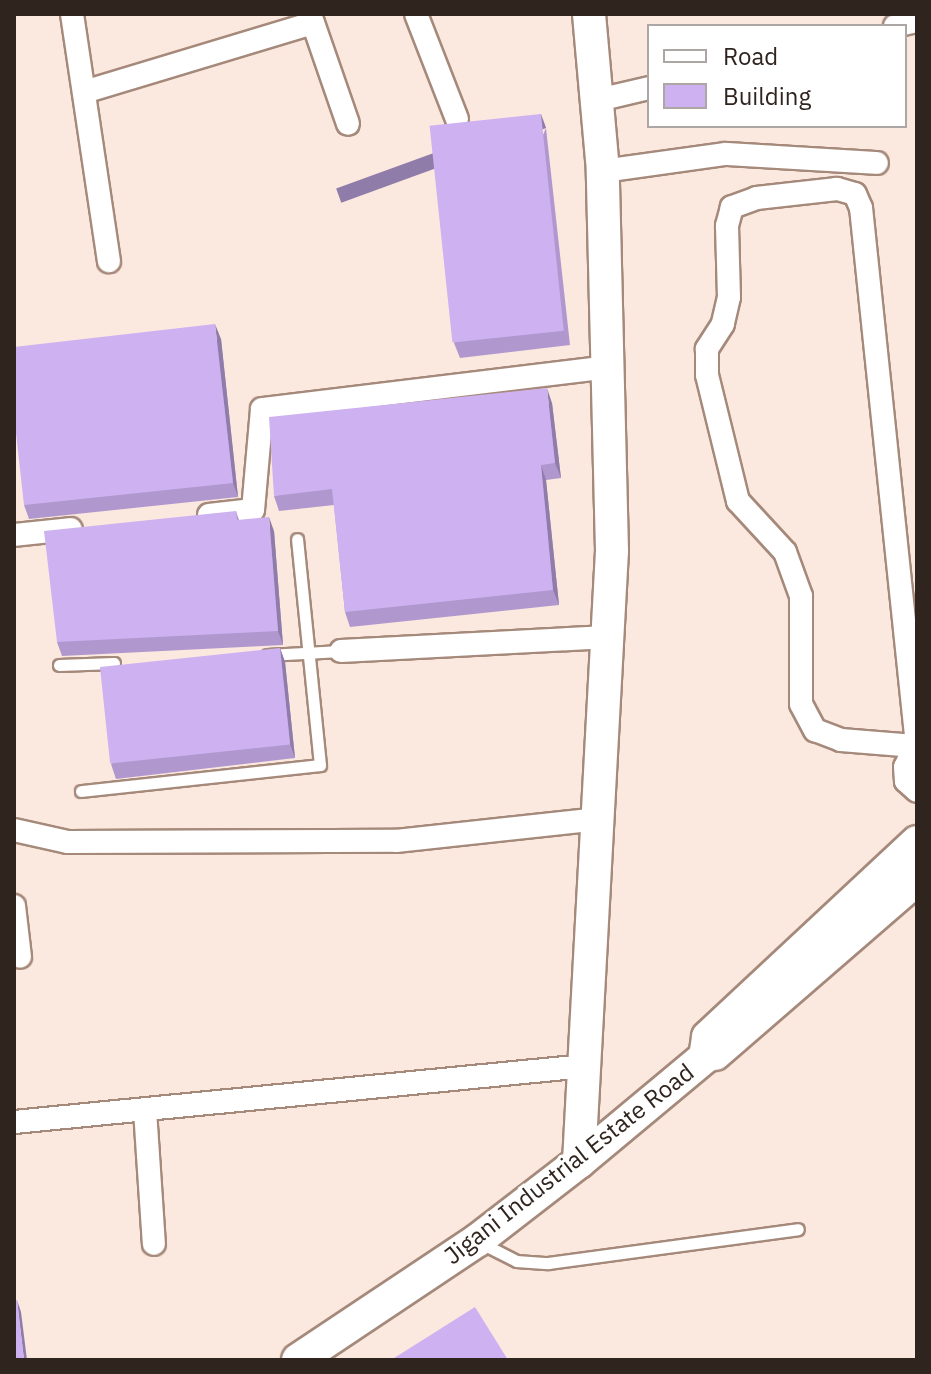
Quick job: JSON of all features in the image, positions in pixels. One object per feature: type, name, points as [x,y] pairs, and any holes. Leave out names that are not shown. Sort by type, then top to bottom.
[{"type":"street","points":[[72,14],[109,261]]},
{"type":"street","points":[[416,14],[457,119]]},
{"type":"street","points":[[579,1162],[612,551],[603,171],[589,14]]},
{"type":"street","points":[[84,92],[311,18],[348,124]]},
{"type":"street","points":[[598,100],[647,88]]},
{"type":"street","points":[[603,171],[726,154],[877,163]]},
{"type":"street","points":[[916,746],[841,740],[815,730],[801,704],[801,596],[785,552],[738,501],[707,375],[707,349],[723,324],[729,297],[727,226],[732,207],[757,198],[837,189],[855,194],[861,208],[916,746],[905,767],[906,781],[917,791]]},
{"type":"street","points":[[178,518],[253,510],[262,409],[608,367]]},
{"type":"street","points":[[14,535],[89,528]]},
{"type":"street","points":[[341,651],[608,637]]},
{"type":"street","points":[[14,830],[68,842],[396,841],[599,819]]},
{"type":"street","name":"Jigani Industrial Estate Road","points":[[298,1360],[478,1240],[579,1162],[705,1057],[708,1037],[917,842]]},
{"type":"street","points":[[705,1057],[722,1053],[757,1024],[917,879]]},
{"type":"street","points":[[14,906],[20,957]]},
{"type":"street","points":[[14,1122],[585,1066]]},
{"type":"street","points":[[145,1110],[154,1244]]},
{"type":"lane","points":[[81,791],[319,766],[297,539]]},
{"type":"lane","points":[[260,655],[341,651]]},
{"type":"lane","points":[[59,665],[136,661]]},
{"type":"lane","points":[[478,1240],[516,1261],[548,1263],[798,1229]]},
{"type":"building","points":[[541,114],[564,331],[452,343],[430,126]]},
{"type":"building","points":[[215,324],[233,483],[24,505],[14,415],[14,347]]},
{"type":"building","points":[[547,388],[555,463],[541,465],[553,590],[345,612],[332,489],[274,496],[269,417]]},
{"type":"building","points":[[236,511],[237,520],[269,517],[278,631],[57,642],[44,531]]},
{"type":"building","points":[[280,648],[290,744],[110,763],[100,667]]},
{"type":"building","points":[[17,1300],[24,1360],[14,1360],[14,1301]]},
{"type":"building","points":[[475,1307],[508,1360],[391,1360]]}]
